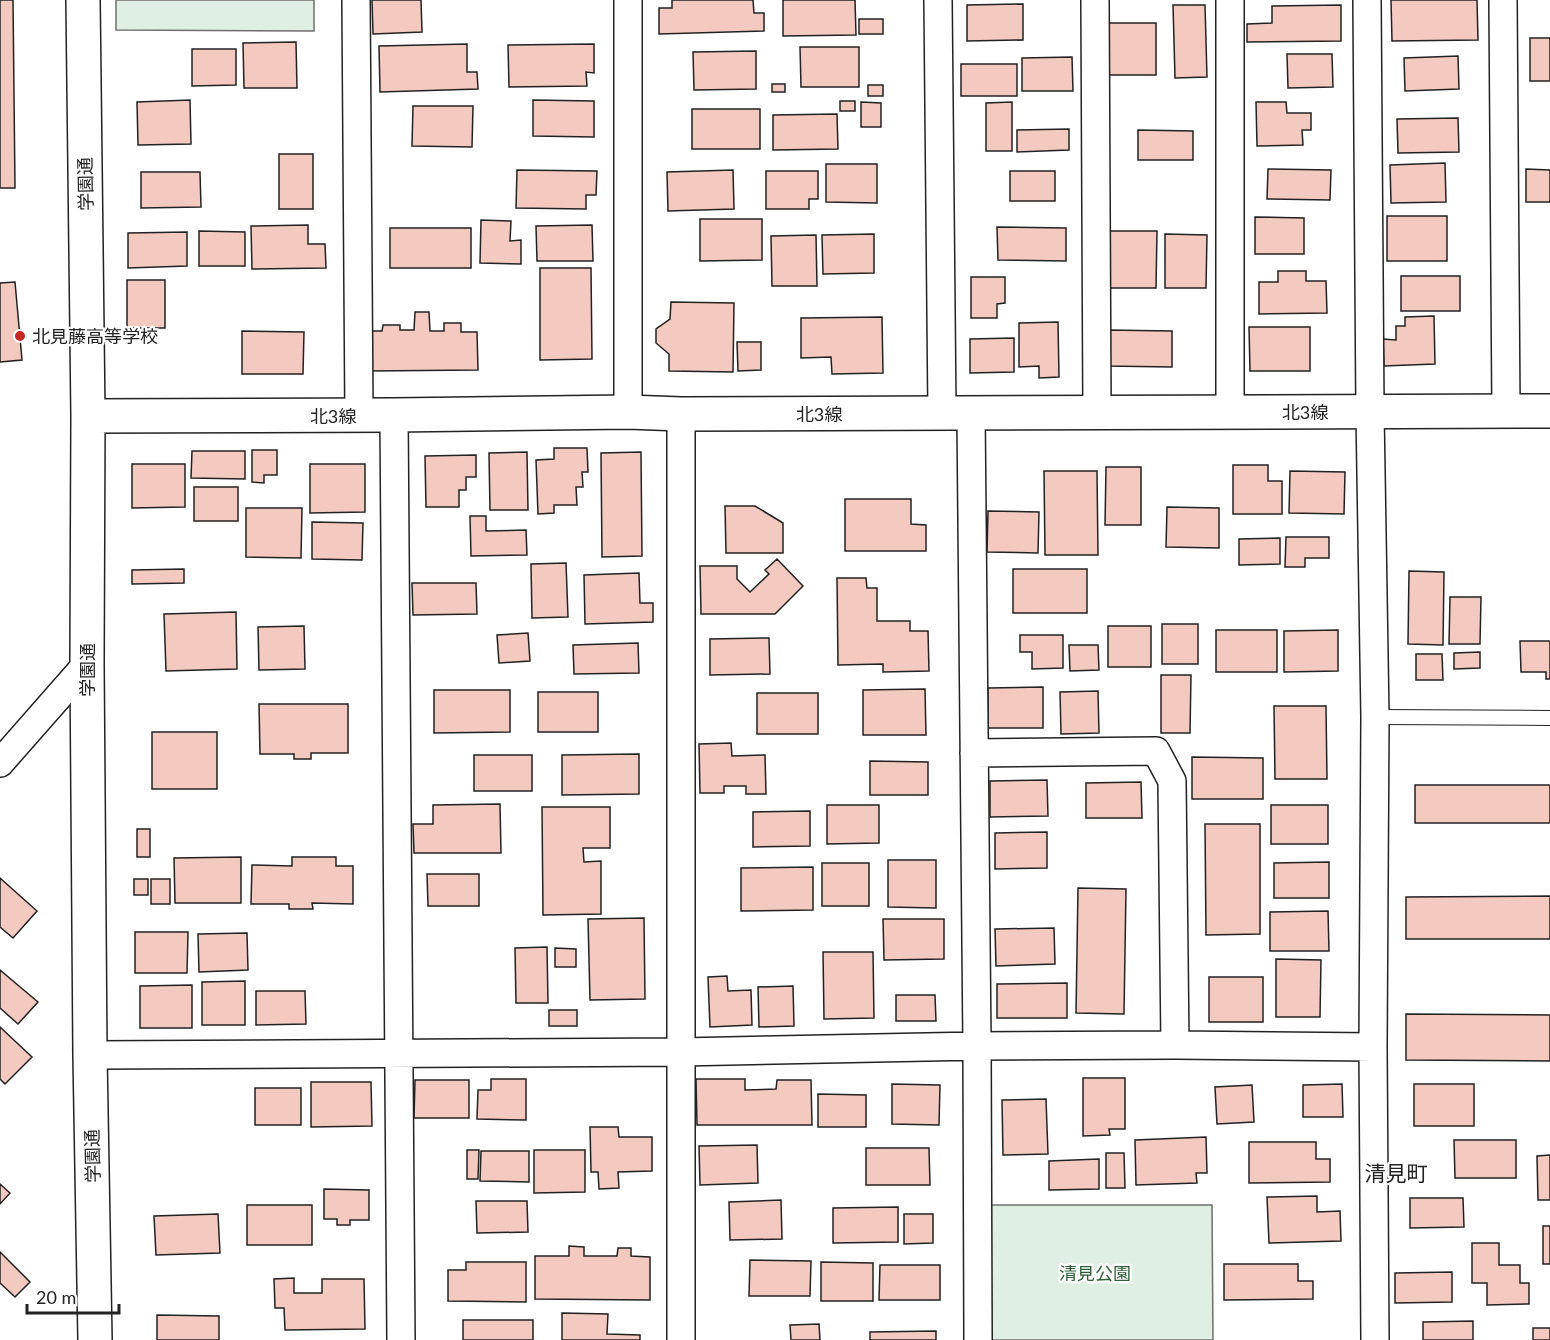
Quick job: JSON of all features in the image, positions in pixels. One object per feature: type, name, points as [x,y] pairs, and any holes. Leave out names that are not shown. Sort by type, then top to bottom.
[{"type":"street","name":"学園通","points":[[83,0],[88,416],[90,1055],[95,1340]]},
{"type":"street","points":[[356,0],[359,415]]},
{"type":"street","points":[[628,0],[628,412]]},
{"type":"street","points":[[938,0],[974,753],[978,1340]]},
{"type":"street","points":[[1095,0],[1097,413]]},
{"type":"street","points":[[1230,0],[1230,412]]},
{"type":"street","points":[[1367,0],[1375,717],[1373,1047],[1375,1340]]},
{"type":"street","points":[[1503,0],[1506,411]]},
{"type":"street","name":"北3線","points":[[88,416],[628,412],[681,414],[1550,411]]},
{"type":"street","points":[[681,414],[681,1340]]},
{"type":"street","points":[[394,415],[401,1340]]},
{"type":"street","points":[[0,763],[87,664]]},
{"type":"street","points":[[974,753],[1156,751],[1172,781],[1175,1045]]},
{"type":"street","points":[[90,1055],[681,1052],[977,1046],[1373,1047]]},
{"type":"lane","points":[[1375,717],[1550,718]]},
{"type":"green space","points":[[116,0],[314,0],[314,31],[116,30]]},
{"type":"green space","name":"清見公園","points":[[977,1205],[1212,1205],[1213,1340],[978,1340]]},
{"type":"building","points":[[0,0],[13,0],[15,188],[0,188]]},
{"type":"building","points":[[372,0],[421,0],[422,32],[373,34]]},
{"type":"building","points":[[672,0],[753,0],[754,13],[764,13],[764,31],[659,34],[659,8],[672,8]]},
{"type":"building","points":[[783,0],[855,0],[856,35],[783,36]]},
{"type":"building","points":[[1391,0],[1477,0],[1478,40],[1392,41]]},
{"type":"building","points":[[1023,4],[1023,40],[967,41],[967,5]]},
{"type":"building","points":[[1173,5],[1205,5],[1207,77],[1175,78]]},
{"type":"building","points":[[1341,5],[1341,41],[1247,42],[1247,24],[1272,23],[1272,6]]},
{"type":"building","points":[[859,19],[883,19],[883,34],[859,34]]},
{"type":"building","points":[[1107,23],[1156,23],[1156,75],[1107,75]]},
{"type":"building","points":[[1530,38],[1550,38],[1550,81],[1530,81]]},
{"type":"building","points":[[296,42],[297,88],[244,88],[243,43]]},
{"type":"building","points":[[467,44],[467,72],[477,72],[478,89],[380,92],[379,46]]},
{"type":"building","points":[[594,44],[594,73],[586,72],[587,86],[509,87],[508,45]]},
{"type":"building","points":[[800,47],[859,47],[859,87],[801,87]]},
{"type":"building","points":[[192,49],[236,49],[236,85],[192,86]]},
{"type":"building","points":[[756,51],[756,89],[694,90],[693,52]]},
{"type":"building","points":[[1287,54],[1332,54],[1333,87],[1288,88]]},
{"type":"building","points":[[1458,56],[1459,89],[1405,91],[1404,58]]},
{"type":"building","points":[[1072,57],[1073,91],[1022,91],[1022,58]]},
{"type":"building","points":[[961,64],[1017,64],[1017,96],[961,96]]},
{"type":"building","points":[[772,84],[785,84],[785,92],[772,92]]},
{"type":"building","points":[[868,85],[883,85],[883,96],[868,96]]},
{"type":"building","points":[[190,100],[191,144],[138,145],[137,102]]},
{"type":"building","points":[[533,100],[594,101],[594,137],[533,136]]},
{"type":"building","points":[[840,101],[855,101],[855,111],[840,111]]},
{"type":"building","points":[[861,102],[881,103],[881,127],[861,127]]},
{"type":"building","points":[[1012,102],[1012,151],[986,151],[986,103]]},
{"type":"building","points":[[1256,102],[1286,102],[1287,113],[1311,113],[1311,130],[1302,130],[1303,145],[1257,146]]},
{"type":"building","points":[[413,106],[473,106],[472,147],[412,146]]},
{"type":"building","points":[[692,109],[760,109],[760,149],[692,149]]},
{"type":"building","points":[[837,114],[838,149],[773,150],[773,115]]},
{"type":"building","points":[[1458,118],[1459,152],[1398,153],[1397,119]]},
{"type":"building","points":[[1069,129],[1069,150],[1017,152],[1017,130]]},
{"type":"building","points":[[1138,130],[1193,131],[1193,160],[1138,160]]},
{"type":"building","points":[[279,154],[313,154],[313,209],[279,209]]},
{"type":"building","points":[[1445,163],[1446,202],[1391,203],[1390,165]]},
{"type":"building","points":[[826,164],[877,164],[877,203],[826,202]]},
{"type":"building","points":[[1268,169],[1331,170],[1330,200],[1267,199]]},
{"type":"building","points":[[1526,169],[1550,170],[1550,202],[1526,202]]},
{"type":"building","points":[[517,170],[597,171],[596,195],[586,195],[586,209],[516,208]]},
{"type":"building","points":[[733,170],[734,209],[668,211],[667,172]]},
{"type":"building","points":[[766,171],[818,171],[818,199],[809,199],[809,209],[766,209]]},
{"type":"building","points":[[1010,171],[1055,171],[1055,201],[1010,201]]},
{"type":"building","points":[[141,172],[200,172],[201,207],[141,208]]},
{"type":"building","points":[[1387,216],[1447,216],[1447,261],[1387,261]]},
{"type":"building","points":[[1255,217],[1304,218],[1304,254],[1255,254]]},
{"type":"building","points":[[700,219],[762,219],[762,260],[700,261]]},
{"type":"building","points":[[481,220],[511,221],[510,241],[521,240],[521,264],[480,263]]},
{"type":"building","points":[[308,225],[308,244],[325,244],[326,268],[252,269],[251,226]]},
{"type":"building","points":[[592,225],[593,261],[537,261],[536,226]]},
{"type":"building","points":[[997,227],[1066,228],[1066,261],[998,260]]},
{"type":"building","points":[[390,228],[471,228],[471,268],[390,268]]},
{"type":"building","points":[[199,231],[245,232],[245,266],[199,266]]},
{"type":"building","points":[[1109,231],[1157,231],[1156,288],[1108,288]]},
{"type":"building","points":[[187,232],[187,266],[128,268],[128,233]]},
{"type":"building","points":[[874,234],[874,273],[823,274],[822,235]]},
{"type":"building","points":[[1165,234],[1207,235],[1206,288],[1165,288]]},
{"type":"building","points":[[816,235],[817,286],[772,286],[771,236]]},
{"type":"building","points":[[540,268],[591,268],[592,359],[540,360]]},
{"type":"building","points":[[1278,271],[1306,271],[1306,281],[1326,281],[1327,313],[1259,314],[1259,282],[1278,282]]},
{"type":"building","points":[[1401,276],[1460,276],[1460,311],[1401,311]]},
{"type":"building","points":[[971,277],[1005,277],[1005,303],[997,304],[997,318],[971,318]]},
{"type":"building","points":[[127,280],[165,280],[165,328],[127,328]]},
{"type":"building","points":[[15,282],[22,360],[0,362],[0,283]]},
{"type":"building","points":[[671,302],[734,303],[733,372],[669,371],[669,354],[656,343],[656,329],[670,319]]},
{"type":"building","points":[[415,312],[429,312],[430,331],[444,331],[444,323],[461,323],[461,332],[477,332],[478,370],[369,371],[369,331],[382,331],[383,325],[400,325],[400,330],[414,330]]},
{"type":"building","points":[[1434,316],[1435,364],[1384,366],[1383,339],[1396,340],[1396,326],[1405,326],[1405,317]]},
{"type":"building","points":[[882,317],[883,373],[832,374],[831,357],[801,358],[801,318]]},
{"type":"building","points":[[1058,322],[1059,377],[1039,378],[1039,366],[1019,367],[1019,323]]},
{"type":"building","points":[[1249,327],[1310,327],[1310,371],[1250,371]]},
{"type":"building","points":[[1107,330],[1172,331],[1172,367],[1106,366]]},
{"type":"building","points":[[242,331],[304,332],[303,374],[242,374]]},
{"type":"building","points":[[1014,338],[1014,372],[970,373],[970,339]]},
{"type":"building","points":[[737,342],[761,342],[761,370],[738,371]]},
{"type":"building","points":[[554,448],[587,448],[588,472],[582,472],[583,487],[576,487],[577,505],[554,505],[554,513],[538,514],[536,460],[554,459]]},
{"type":"building","points":[[252,450],[277,450],[277,475],[264,475],[264,483],[252,482]]},
{"type":"building","points":[[192,451],[245,451],[245,479],[191,478]]},
{"type":"building","points":[[527,452],[528,510],[490,510],[489,453]]},
{"type":"building","points":[[641,452],[642,556],[602,557],[601,453]]},
{"type":"building","points":[[476,455],[476,477],[466,477],[466,490],[459,490],[459,507],[426,507],[425,456]]},
{"type":"building","points":[[132,464],[185,464],[185,507],[132,508]]},
{"type":"building","points":[[310,464],[365,464],[365,512],[310,513]]},
{"type":"building","points":[[1233,465],[1268,465],[1268,481],[1282,481],[1282,514],[1233,514]]},
{"type":"building","points":[[1106,467],[1141,467],[1141,525],[1105,525]]},
{"type":"building","points":[[1044,471],[1097,471],[1098,555],[1045,555]]},
{"type":"building","points":[[1290,471],[1345,472],[1344,514],[1289,513]]},
{"type":"building","points":[[194,487],[238,487],[238,521],[194,521]]},
{"type":"building","points":[[845,499],[911,499],[911,524],[926,525],[926,551],[845,551]]},
{"type":"building","points":[[725,506],[755,506],[783,523],[783,553],[726,553]]},
{"type":"building","points":[[1167,507],[1219,508],[1219,548],[1166,547]]},
{"type":"building","points":[[246,508],[302,508],[301,558],[246,557]]},
{"type":"building","points":[[988,511],[1039,512],[1038,553],[987,552]]},
{"type":"building","points":[[470,516],[486,516],[486,531],[526,530],[527,555],[471,556]]},
{"type":"building","points":[[312,522],[363,523],[362,560],[312,559]]},
{"type":"building","points":[[1286,537],[1329,537],[1329,558],[1305,558],[1305,567],[1285,567]]},
{"type":"building","points":[[1280,538],[1280,564],[1239,565],[1239,539]]},
{"type":"building","points":[[777,559],[803,586],[775,614],[701,614],[700,566],[737,566],[737,579],[750,592],[769,574],[765,570]]},
{"type":"building","points":[[566,563],[568,617],[532,618],[531,564]]},
{"type":"building","points":[[184,569],[184,583],[132,584],[132,570]]},
{"type":"building","points":[[1013,569],[1087,569],[1087,613],[1013,613]]},
{"type":"building","points":[[1409,571],[1444,572],[1443,645],[1408,644]]},
{"type":"building","points":[[639,573],[640,603],[653,603],[653,622],[585,624],[584,575]]},
{"type":"building","points":[[837,578],[866,578],[867,588],[877,588],[877,621],[910,621],[910,631],[928,631],[929,671],[883,672],[883,664],[838,665]]},
{"type":"building","points":[[412,583],[476,583],[477,614],[413,615]]},
{"type":"building","points":[[1450,597],[1481,597],[1480,644],[1449,644]]},
{"type":"building","points":[[236,612],[237,669],[166,671],[164,614]]},
{"type":"building","points":[[1162,624],[1198,624],[1198,664],[1162,664]]},
{"type":"building","points":[[304,626],[305,669],[259,670],[258,627]]},
{"type":"building","points":[[1108,626],[1151,626],[1151,667],[1108,667]]},
{"type":"building","points":[[1216,630],[1277,630],[1277,672],[1216,672]]},
{"type":"building","points":[[1338,630],[1338,671],[1284,672],[1284,631]]},
{"type":"building","points":[[528,633],[530,661],[499,663],[497,635]]},
{"type":"building","points":[[1020,635],[1063,635],[1063,668],[1032,669],[1032,652],[1020,652]]},
{"type":"building","points":[[769,638],[770,674],[710,675],[710,639]]},
{"type":"building","points":[[1520,641],[1550,641],[1550,679],[1546,679],[1546,672],[1521,672]]},
{"type":"building","points":[[638,643],[639,673],[574,674],[573,645]]},
{"type":"building","points":[[1069,645],[1098,645],[1099,670],[1070,671]]},
{"type":"building","points":[[1480,652],[1480,668],[1454,669],[1454,653]]},
{"type":"building","points":[[1416,654],[1442,654],[1443,680],[1416,680]]},
{"type":"building","points":[[1161,675],[1191,675],[1190,733],[1161,733]]},
{"type":"building","points":[[1043,687],[1043,728],[988,728],[988,688]]},
{"type":"building","points":[[925,689],[926,735],[863,735],[863,690]]},
{"type":"building","points":[[434,690],[510,690],[510,732],[434,733]]},
{"type":"building","points":[[1098,691],[1099,733],[1061,734],[1060,692]]},
{"type":"building","points":[[538,692],[598,692],[598,732],[538,732]]},
{"type":"building","points":[[757,693],[818,693],[818,734],[757,734]]},
{"type":"building","points":[[259,704],[348,704],[348,753],[311,753],[311,759],[294,759],[294,754],[260,754]]},
{"type":"building","points":[[1274,706],[1326,706],[1327,779],[1275,779]]},
{"type":"building","points":[[152,732],[217,732],[217,789],[152,789]]},
{"type":"building","points":[[731,743],[732,756],[765,755],[766,794],[746,794],[746,786],[724,786],[724,793],[700,793],[699,744]]},
{"type":"building","points":[[639,754],[639,794],[562,795],[562,755]]},
{"type":"building","points":[[474,755],[532,755],[532,791],[474,791]]},
{"type":"building","points":[[1192,757],[1263,758],[1263,799],[1192,799]]},
{"type":"building","points":[[870,761],[928,762],[928,795],[870,795]]},
{"type":"building","points":[[1047,780],[1048,816],[990,817],[990,781]]},
{"type":"building","points":[[1141,782],[1142,818],[1086,818],[1086,783]]},
{"type":"building","points":[[1415,785],[1550,785],[1550,823],[1415,823]]},
{"type":"building","points":[[500,804],[501,853],[414,853],[413,824],[433,824],[433,805]]},
{"type":"building","points":[[827,805],[879,805],[879,843],[827,844]]},
{"type":"building","points":[[1271,805],[1328,805],[1328,844],[1271,844]]},
{"type":"building","points":[[542,807],[610,807],[610,848],[583,848],[584,862],[601,861],[601,914],[543,915]]},
{"type":"building","points":[[810,811],[810,846],[753,847],[753,812]]},
{"type":"building","points":[[1205,824],[1260,824],[1260,934],[1206,935]]},
{"type":"building","points":[[137,829],[150,829],[150,857],[137,857]]},
{"type":"building","points":[[1047,832],[1047,868],[995,869],[995,833]]},
{"type":"building","points":[[241,857],[241,903],[175,903],[174,858]]},
{"type":"building","points":[[292,857],[336,857],[336,866],[353,866],[353,904],[312,903],[313,909],[289,909],[289,904],[251,904],[252,865],[292,866]]},
{"type":"building","points":[[888,860],[936,860],[936,908],[888,907]]},
{"type":"building","points":[[1329,862],[1329,898],[1274,898],[1274,863]]},
{"type":"building","points":[[822,863],[869,863],[869,906],[822,906]]},
{"type":"building","points":[[813,867],[813,910],[741,911],[741,868]]},
{"type":"building","points":[[427,874],[479,874],[479,906],[428,906]]},
{"type":"building","points":[[0,878],[37,911],[13,938],[0,927]]},
{"type":"building","points":[[134,879],[148,879],[148,895],[134,895]]},
{"type":"building","points":[[151,879],[170,879],[170,904],[151,904]]},
{"type":"building","points":[[1078,888],[1126,889],[1124,1014],[1076,1013]]},
{"type":"building","points":[[1550,896],[1550,939],[1406,939],[1406,897]]},
{"type":"building","points":[[1328,911],[1329,951],[1270,951],[1270,912]]},
{"type":"building","points":[[644,918],[645,999],[590,1000],[588,919]]},
{"type":"building","points":[[883,919],[944,919],[944,959],[884,960]]},
{"type":"building","points":[[1054,928],[1055,964],[996,966],[995,929]]},
{"type":"building","points":[[135,932],[188,932],[187,973],[135,973]]},
{"type":"building","points":[[247,933],[248,970],[199,972],[198,934]]},
{"type":"building","points":[[547,947],[548,1003],[516,1003],[515,948]]},
{"type":"building","points":[[555,948],[576,949],[576,967],[555,967]]},
{"type":"building","points":[[823,952],[873,952],[874,1018],[824,1019]]},
{"type":"building","points":[[1276,959],[1321,960],[1320,1017],[1276,1017]]},
{"type":"building","points":[[0,970],[38,1002],[18,1024],[0,1008]]},
{"type":"building","points":[[727,976],[728,991],[751,990],[752,1025],[710,1027],[708,977]]},
{"type":"building","points":[[1209,977],[1263,977],[1263,1022],[1209,1022]]},
{"type":"building","points":[[245,981],[245,1025],[202,1025],[202,982]]},
{"type":"building","points":[[1067,983],[1067,1018],[997,1018],[997,984]]},
{"type":"building","points":[[192,985],[192,1028],[140,1028],[140,986]]},
{"type":"building","points":[[793,986],[794,1026],[759,1027],[758,987]]},
{"type":"building","points":[[256,991],[305,991],[306,1024],[256,1025]]},
{"type":"building","points":[[896,995],[935,995],[936,1021],[896,1021]]},
{"type":"building","points":[[549,1010],[577,1010],[577,1026],[549,1026]]},
{"type":"building","points":[[1406,1014],[1550,1015],[1550,1061],[1406,1060]]},
{"type":"building","points":[[0,1027],[32,1057],[5,1084],[0,1079]]},
{"type":"building","points":[[1083,1078],[1125,1078],[1125,1129],[1109,1129],[1110,1135],[1083,1136]]},
{"type":"building","points":[[491,1079],[526,1079],[526,1120],[477,1119],[478,1090],[491,1090]]},
{"type":"building","points":[[696,1079],[745,1079],[745,1090],[776,1089],[777,1080],[811,1080],[812,1125],[697,1125]]},
{"type":"building","points":[[415,1080],[469,1080],[469,1118],[414,1118]]},
{"type":"building","points":[[311,1082],[371,1082],[372,1126],[311,1127]]},
{"type":"building","points":[[892,1084],[940,1085],[939,1125],[892,1124]]},
{"type":"building","points":[[1342,1084],[1343,1117],[1303,1117],[1303,1085]]},
{"type":"building","points":[[1414,1084],[1474,1084],[1474,1126],[1414,1126]]},
{"type":"building","points":[[1252,1085],[1254,1122],[1217,1124],[1215,1087]]},
{"type":"building","points":[[255,1088],[301,1088],[301,1125],[255,1125]]},
{"type":"building","points":[[818,1094],[866,1095],[866,1127],[818,1127]]},
{"type":"building","points":[[1046,1099],[1048,1154],[1003,1155],[1002,1100]]},
{"type":"building","points":[[590,1127],[618,1127],[619,1137],[652,1137],[652,1171],[618,1172],[619,1188],[599,1189],[598,1172],[591,1172]]},
{"type":"building","points":[[1206,1137],[1207,1173],[1196,1173],[1197,1183],[1136,1185],[1135,1140]]},
{"type":"building","points":[[1454,1140],[1516,1140],[1516,1178],[1455,1178]]},
{"type":"building","points":[[1249,1142],[1316,1142],[1316,1159],[1330,1159],[1330,1182],[1249,1183]]},
{"type":"building","points":[[757,1145],[758,1183],[700,1185],[699,1146]]},
{"type":"building","points":[[866,1148],[929,1148],[930,1185],[866,1185]]},
{"type":"building","points":[[467,1150],[479,1150],[478,1179],[467,1179]]},
{"type":"building","points":[[534,1150],[585,1150],[585,1192],[534,1193]]},
{"type":"building","points":[[481,1151],[529,1151],[529,1182],[480,1181]]},
{"type":"building","points":[[1106,1153],[1124,1153],[1125,1188],[1106,1188]]},
{"type":"building","points":[[1550,1155],[1550,1200],[1538,1200],[1537,1156]]},
{"type":"building","points":[[1099,1159],[1099,1189],[1049,1190],[1049,1161]]},
{"type":"building","points":[[0,1184],[10,1193],[0,1204]]},
{"type":"building","points":[[324,1189],[369,1190],[369,1220],[350,1220],[350,1225],[337,1225],[337,1219],[324,1219]]},
{"type":"building","points":[[1317,1196],[1317,1212],[1340,1211],[1341,1241],[1269,1243],[1267,1197]]},
{"type":"building","points":[[1410,1198],[1463,1198],[1464,1227],[1410,1228]]},
{"type":"building","points":[[781,1200],[782,1239],[730,1240],[729,1202]]},
{"type":"building","points":[[476,1201],[527,1201],[528,1232],[477,1233]]},
{"type":"building","points":[[247,1205],[312,1205],[312,1245],[247,1245]]},
{"type":"building","points":[[898,1207],[898,1242],[833,1243],[833,1208]]},
{"type":"building","points":[[218,1214],[220,1253],[156,1255],[154,1216]]},
{"type":"building","points":[[904,1214],[933,1214],[933,1243],[904,1244]]},
{"type":"building","points":[[1543,1226],[1550,1226],[1550,1264],[1543,1264]]},
{"type":"building","points":[[1472,1243],[1499,1243],[1499,1265],[1520,1265],[1520,1283],[1529,1283],[1529,1304],[1487,1305],[1487,1283],[1472,1283]]},
{"type":"building","points":[[569,1246],[584,1247],[584,1256],[617,1256],[618,1248],[631,1248],[631,1256],[650,1257],[650,1300],[535,1299],[535,1256],[569,1256]]},
{"type":"building","points":[[0,1252],[30,1282],[15,1297],[0,1283]]},
{"type":"building","points":[[750,1260],[811,1261],[810,1296],[749,1296]]},
{"type":"building","points":[[466,1262],[526,1262],[526,1302],[448,1301],[448,1270],[466,1270]]},
{"type":"building","points":[[821,1262],[873,1263],[873,1301],[821,1301]]},
{"type":"building","points":[[1224,1264],[1298,1264],[1298,1281],[1313,1281],[1313,1299],[1224,1300]]},
{"type":"building","points":[[880,1265],[940,1265],[940,1300],[879,1300]]},
{"type":"building","points":[[1452,1272],[1452,1302],[1395,1303],[1395,1273]]},
{"type":"building","points":[[294,1278],[294,1293],[322,1293],[322,1279],[364,1279],[365,1329],[285,1330],[284,1308],[275,1308],[274,1279]]},
{"type":"building","points":[[562,1313],[608,1314],[607,1334],[640,1335],[640,1340],[562,1340]]},
{"type":"building","points":[[157,1315],[219,1316],[219,1340],[157,1340]]},
{"type":"building","points":[[463,1320],[533,1320],[533,1340],[463,1340]]},
{"type":"building","points":[[1473,1321],[1473,1340],[1423,1340],[1423,1322]]},
{"type":"building","points":[[819,1324],[820,1340],[791,1340],[790,1325]]},
{"type":"building","points":[[1533,1328],[1550,1328],[1550,1340],[1533,1340]]},
{"type":"building","points":[[936,1331],[936,1340],[870,1340],[870,1332]]},
{"type":"place","name":"北見藤高等学校","points":[[20,336]]},
{"type":"district","name":"清見町","points":[[1396,1172]]}]
